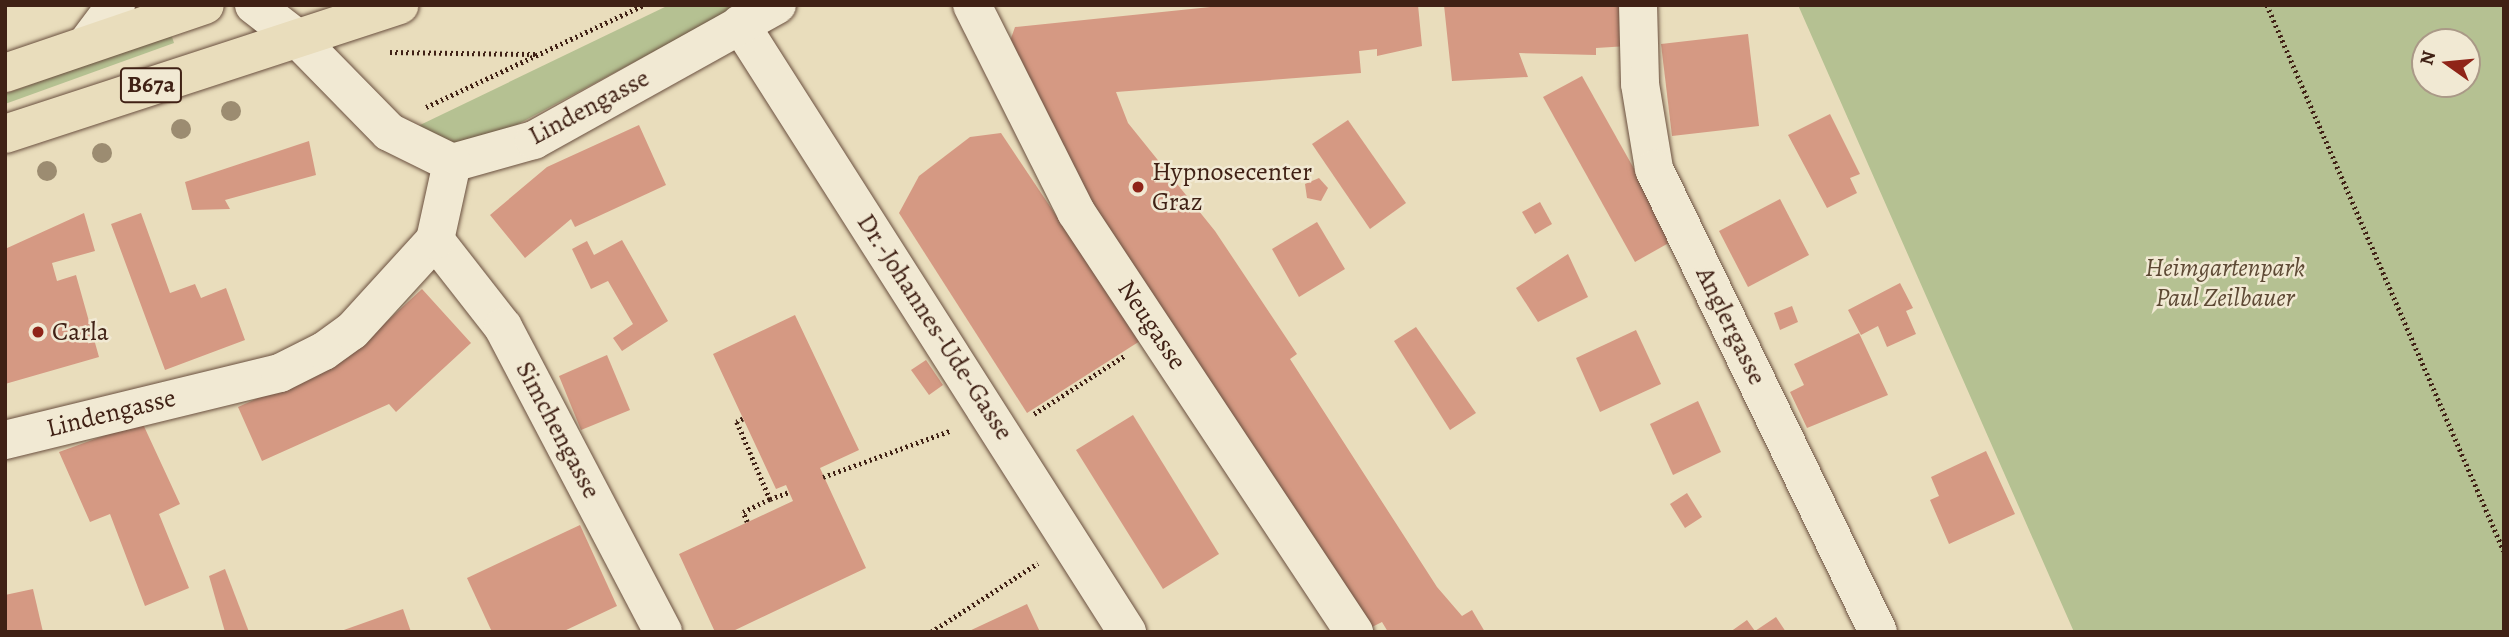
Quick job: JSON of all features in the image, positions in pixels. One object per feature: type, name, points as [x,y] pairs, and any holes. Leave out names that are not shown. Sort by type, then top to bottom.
[{"type":"main road","name":"B67a","points":[[5,73],[205,5]]},
{"type":"main road","name":"B67a","points":[[5,134],[399,5]]},
{"type":"street","points":[[86,45],[116,5]]},
{"type":"street","points":[[254,5],[298,39],[389,132],[452,163]]},
{"type":"street","name":"Lindengasse","points":[[5,440],[280,373],[352,331],[435,240],[452,163],[534,140],[777,5]]},
{"type":"street","name":"Neugasse","points":[[972,5],[1076,212],[1354,632]]},
{"type":"street","name":"Anglergasse","points":[[1638,5],[1640,84],[1654,169],[1878,632]]},
{"type":"street","name":"Dr.-Johannes-Ude-Gasse","points":[[740,24],[998,425],[1127,632]]},
{"type":"street","name":"Simchengasse","points":[[435,240],[503,327],[663,632]]},
{"type":"path","points":[[412,102],[423,108],[644,5]]},
{"type":"path","points":[[2267,5],[2504,551]]},
{"type":"path","points":[[389,52],[539,54]]},
{"type":"path","points":[[823,477],[998,425],[1158,334]]},
{"type":"path","points":[[743,419],[737,422],[771,499]]},
{"type":"path","points":[[747,522],[743,512],[789,492]]},
{"type":"path","points":[[931,632],[1071,542]]},
{"type":"green space","points":[[669,5],[741,5],[507,130],[455,143],[418,126]]},
{"type":"green space","name":"Heimgartenpark Paul Zeilbauer","points":[[1798,5],[2504,5],[2504,632],[2074,632]]},
{"type":"green space","points":[[171,34],[174,43],[5,104],[5,94]]},
{"type":"building","points":[[1230,5],[1418,5],[1422,46],[1377,56],[1377,49],[1359,51],[1361,73],[1116,92],[1128,123],[1215,231],[1297,354],[1290,359],[1437,587],[1462,616],[1472,610],[1485,632],[1388,632],[1382,622],[1370,628],[1079,182],[1009,44],[1015,27]]},
{"type":"building","points":[[1444,5],[1626,5],[1628,46],[1596,48],[1596,55],[1519,53],[1528,77],[1452,81]]},
{"type":"building","points":[[1748,34],[1759,126],[1672,136],[1661,44]]},
{"type":"building","points":[[1582,76],[1674,240],[1635,262],[1543,97]]},
{"type":"building","points":[[1830,114],[1860,174],[1850,178],[1857,193],[1827,208],[1788,135]]},
{"type":"building","points":[[1348,120],[1406,203],[1370,229],[1312,144]]},
{"type":"building","points":[[639,125],[666,185],[575,227],[571,219],[525,258],[490,215],[547,167]]},
{"type":"building","points":[[1001,133],[1140,341],[1027,413],[899,213],[919,176],[970,137]]},
{"type":"building","points":[[309,141],[316,175],[225,200],[230,209],[192,210],[185,182]]},
{"type":"building","points":[[1319,178],[1328,188],[1321,201],[1307,198],[1305,184]]},
{"type":"building","points":[[1780,199],[1809,255],[1748,287],[1719,231]]},
{"type":"building","points":[[1540,202],[1552,224],[1535,234],[1522,212]]},
{"type":"building","points":[[84,213],[95,251],[52,263],[57,281],[76,275],[99,357],[5,384],[5,249]]},
{"type":"building","points":[[141,213],[170,293],[195,284],[201,298],[226,288],[245,340],[165,370],[111,224]]},
{"type":"building","points":[[1317,222],[1345,269],[1299,297],[1272,249]]},
{"type":"building","points":[[622,240],[668,321],[622,351],[613,338],[633,324],[608,281],[591,289],[572,249],[587,241],[594,255]]},
{"type":"building","points":[[1568,254],[1588,297],[1538,322],[1516,288]]},
{"type":"building","points":[[1900,283],[1913,308],[1906,311],[1916,334],[1887,347],[1878,326],[1861,335],[1848,310]]},
{"type":"building","points":[[422,289],[471,343],[396,412],[389,404],[262,461],[238,407],[347,358]]},
{"type":"building","points":[[1792,306],[1798,322],[1780,330],[1774,313]]},
{"type":"building","points":[[795,315],[859,450],[820,468],[866,568],[731,632],[715,632],[679,554],[793,501],[786,485],[776,489],[713,354]]},
{"type":"building","points":[[1416,327],[1476,413],[1450,430],[1394,341]]},
{"type":"building","points":[[1636,330],[1661,384],[1600,412],[1576,358]]},
{"type":"building","points":[[1859,333],[1888,395],[1807,428],[1790,392],[1804,385],[1794,364]]},
{"type":"building","points":[[607,355],[630,410],[581,430],[559,376]]},
{"type":"building","points":[[926,360],[943,385],[929,395],[911,370]]},
{"type":"building","points":[[1698,401],[1721,452],[1673,475],[1650,424]]},
{"type":"building","points":[[1133,415],[1219,554],[1163,589],[1076,450]]},
{"type":"building","points":[[142,422],[180,504],[159,514],[189,588],[145,606],[110,514],[90,522],[59,452]]},
{"type":"building","points":[[1986,451],[2015,514],[1949,544],[1930,500],[1939,496],[1931,477]]},
{"type":"building","points":[[1687,493],[1702,517],[1685,528],[1670,504]]},
{"type":"building","points":[[580,525],[617,606],[562,632],[492,632],[467,578]]},
{"type":"building","points":[[225,569],[249,632],[225,632],[209,576]]},
{"type":"building","points":[[33,589],[43,632],[5,632],[5,595]]},
{"type":"building","points":[[1027,604],[1040,632],[967,632]]},
{"type":"building","points":[[403,609],[411,632],[341,632],[341,631]]},
{"type":"building","points":[[1776,617],[1786,632],[1730,632],[1747,620],[1755,631]]},
{"type":"place","name":"Hypnosecenter Graz","points":[[1138,187]]},
{"type":"place","name":"Carla","points":[[38,332]]}]
